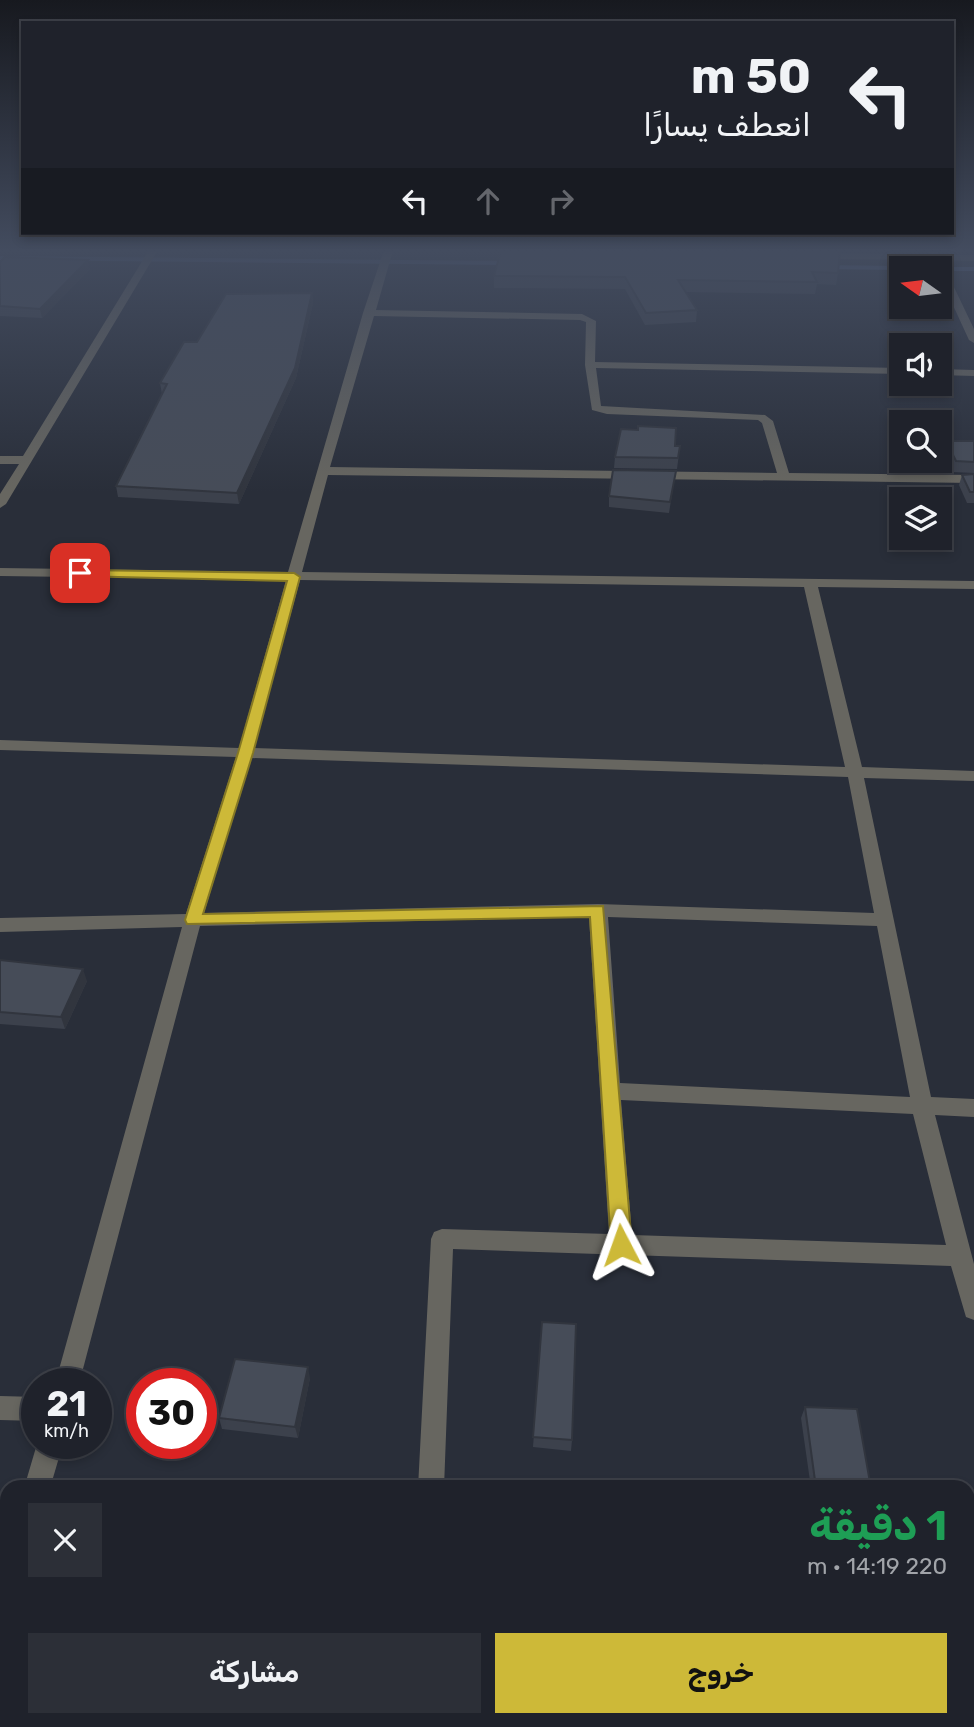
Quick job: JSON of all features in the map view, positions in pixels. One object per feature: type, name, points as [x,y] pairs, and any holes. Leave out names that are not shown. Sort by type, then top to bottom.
[{"type":"street","points":[[0,505],[105,331]]},
{"type":"street","points":[[70,1368],[193,920],[245,753],[363,331]]},
{"type":"street","points":[[591,331],[590,365],[596,408],[607,411],[761,417],[767,421],[783,474]]},
{"type":"street","points":[[590,365],[889,371]]},
{"type":"street","points":[[952,372],[974,373]]},
{"type":"street","points":[[0,460],[27,460]]},
{"type":"street","points":[[323,471],[783,474],[974,479]]},
{"type":"street","points":[[0,572],[974,585]]},
{"type":"street","points":[[810,583],[855,773],[922,1106],[974,1309]]},
{"type":"street","points":[[0,745],[974,776]]},
{"type":"street","points":[[0,925],[598,911],[883,920]]},
{"type":"street","points":[[598,911],[621,1245]]},
{"type":"street","points":[[610,1091],[974,1108]]},
{"type":"street","points":[[430,1480],[442,1239],[959,1256]]},
{"type":"street","points":[[0,1408],[21,1409]]},
{"type":"street","points":[[39,1480],[46,1459]]},
{"type":"building","points":[[204,331],[303,331],[295,368],[237,493],[116,486],[167,384],[160,383],[184,342],[197,342]]},
{"type":"building","points":[[638,426],[676,428],[675,446],[680,446],[678,458],[615,457],[621,429],[638,430]]},
{"type":"building","points":[[952,441],[974,441],[974,462],[956,461],[952,453]]},
{"type":"building","points":[[613,470],[676,471],[670,502],[609,496]]},
{"type":"building","points":[[974,474],[974,492],[970,492],[962,475]]},
{"type":"building","points":[[0,960],[83,969],[61,1017],[0,1012]]},
{"type":"building","points":[[542,1322],[576,1324],[572,1440],[533,1437]]},
{"type":"building","points":[[235,1359],[308,1367],[295,1427],[219,1418]]},
{"type":"building","points":[[805,1407],[857,1409],[870,1480],[815,1480]]},
{"type":"route","points":[[80,573],[294,577],[245,753],[193,920],[598,911],[621,1245]]}]
